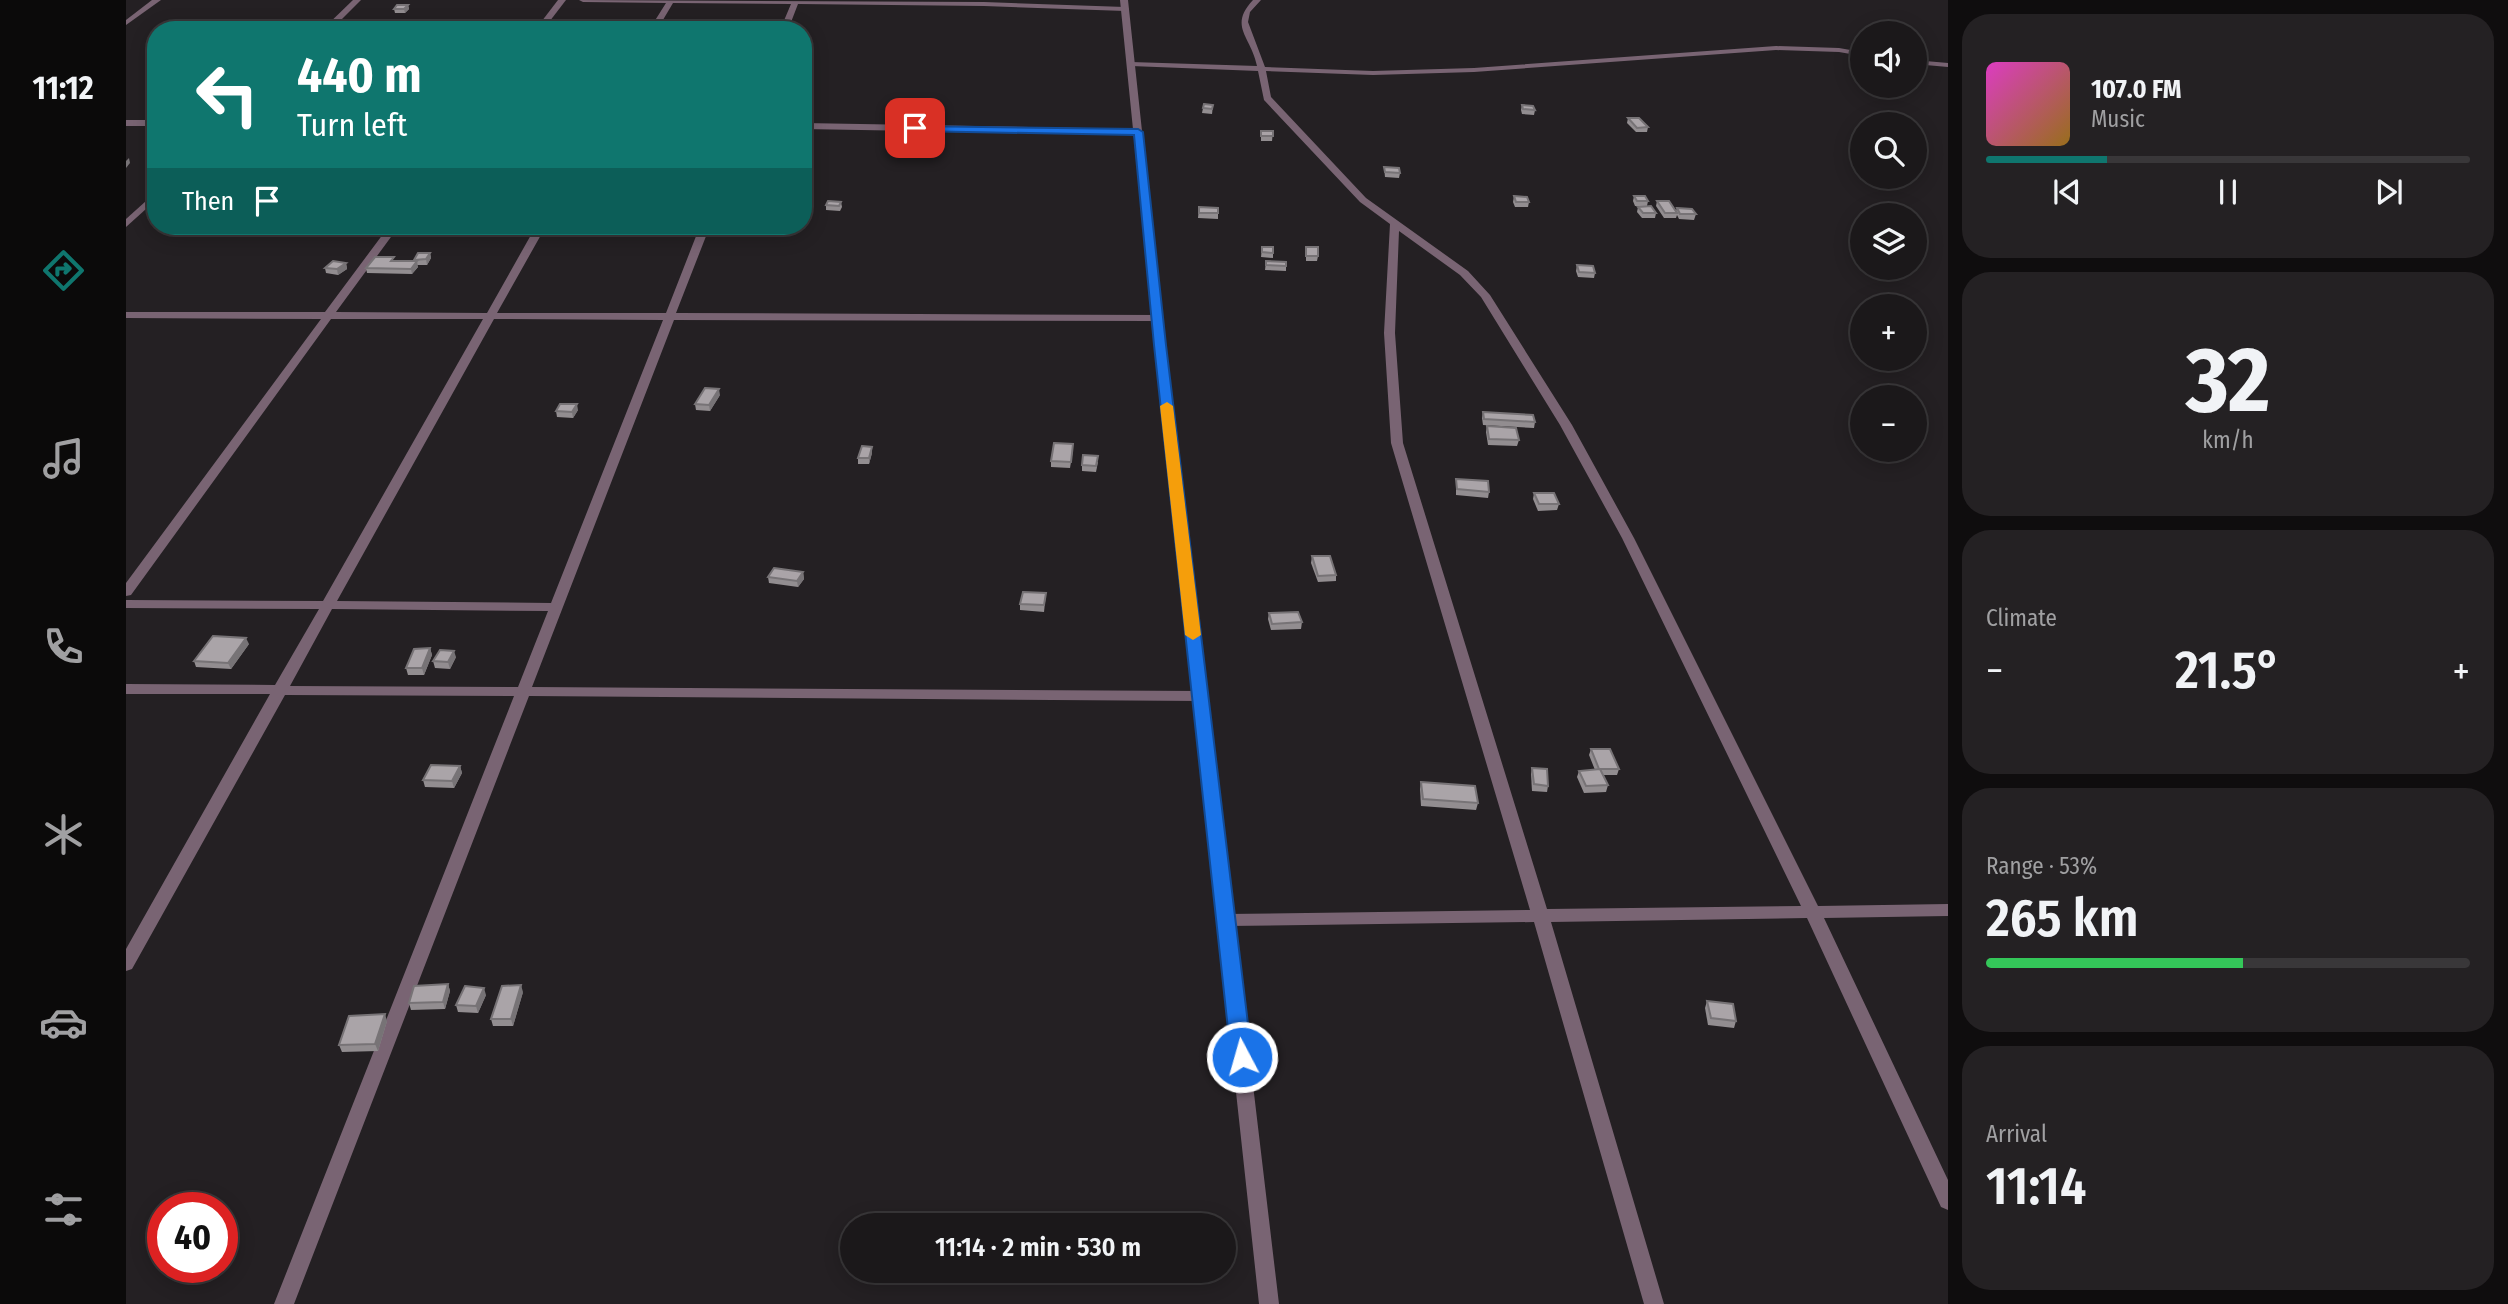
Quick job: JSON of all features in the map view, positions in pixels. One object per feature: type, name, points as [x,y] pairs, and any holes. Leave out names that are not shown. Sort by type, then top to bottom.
[{"type":"street","points":[[126,23],[157,0]]},
{"type":"street","points":[[336,21],[358,0]]},
{"type":"street","points":[[546,21],[562,0]]},
{"type":"street","points":[[583,0],[1125,4],[1157,318],[1269,1304]]},
{"type":"street","points":[[1257,0],[1246,12],[1244,22],[1262,67],[1263,87],[1267,98],[1363,200],[1456,266],[1485,295],[1566,425],[1628,538],[1812,911],[1948,1201]]},
{"type":"street","points":[[658,21],[670,1]]},
{"type":"street","points":[[788,21],[795,3]]},
{"type":"street","points":[[1131,64],[1383,73],[1474,70],[1776,48],[1850,52]]},
{"type":"street","points":[[1927,63],[1948,65]]},
{"type":"street","points":[[126,123],[147,123]]},
{"type":"street","points":[[812,126],[1138,132]]},
{"type":"street","points":[[126,224],[147,204]]},
{"type":"street","points":[[1395,223],[1388,327],[1390,387],[1397,443],[1540,914],[1654,1304]]},
{"type":"street","points":[[126,592],[388,235]]},
{"type":"street","points":[[126,964],[536,235]]},
{"type":"street","points":[[284,1304],[702,235]]},
{"type":"street","points":[[126,315],[1157,318]]},
{"type":"street","points":[[126,604],[555,607]]},
{"type":"street","points":[[126,689],[1199,696]]},
{"type":"street","points":[[1227,920],[1948,910]]},
{"type":"building","points":[[397,5],[408,5],[404,9],[394,9]]},
{"type":"building","points":[[1204,104],[1213,105],[1212,109],[1203,108]]},
{"type":"building","points":[[1522,105],[1533,106],[1535,110],[1523,109]]},
{"type":"building","points":[[1628,118],[1639,118],[1648,127],[1637,128]]},
{"type":"building","points":[[1261,131],[1273,131],[1273,136],[1261,136]]},
{"type":"building","points":[[1384,167],[1399,168],[1400,173],[1385,172]]},
{"type":"building","points":[[1514,196],[1527,197],[1529,202],[1516,202]]},
{"type":"building","points":[[1634,196],[1645,196],[1648,201],[1637,201]]},
{"type":"building","points":[[828,201],[841,202],[839,206],[826,205]]},
{"type":"building","points":[[1657,201],[1669,201],[1677,213],[1665,213]]},
{"type":"building","points":[[1651,206],[1656,213],[1643,213],[1638,207]]},
{"type":"building","points":[[1199,207],[1218,208],[1218,213],[1199,213]]},
{"type":"building","points":[[1677,208],[1692,209],[1696,214],[1680,214]]},
{"type":"building","points":[[1262,247],[1273,247],[1273,253],[1262,252]]},
{"type":"building","points":[[1306,247],[1318,247],[1318,256],[1306,256]]},
{"type":"building","points":[[418,253],[430,253],[426,259],[414,260]]},
{"type":"building","points":[[375,257],[394,257],[391,261],[417,261],[411,269],[366,268]]},
{"type":"building","points":[[333,261],[346,263],[337,269],[325,268]]},
{"type":"building","points":[[1266,261],[1286,262],[1286,266],[1266,265]]},
{"type":"building","points":[[1577,265],[1593,266],[1595,273],[1579,272]]},
{"type":"building","points":[[705,388],[719,389],[709,405],[695,404]]},
{"type":"building","points":[[560,404],[577,404],[572,412],[556,411]]},
{"type":"building","points":[[1483,412],[1533,415],[1535,422],[1484,419]]},
{"type":"building","points":[[1487,426],[1516,428],[1519,440],[1489,439]]},
{"type":"building","points":[[1054,443],[1073,444],[1071,462],[1051,461]]},
{"type":"building","points":[[862,446],[872,447],[869,458],[858,458]]},
{"type":"building","points":[[1083,455],[1098,456],[1096,466],[1082,465]]},
{"type":"building","points":[[1456,479],[1488,481],[1489,492],[1457,489]]},
{"type":"building","points":[[1534,493],[1554,493],[1559,504],[1539,504]]},
{"type":"building","points":[[1312,556],[1330,556],[1336,575],[1318,576]]},
{"type":"building","points":[[774,568],[803,572],[797,581],[768,577]]},
{"type":"building","points":[[1023,592],[1046,593],[1044,605],[1020,604]]},
{"type":"building","points":[[1298,612],[1302,622],[1272,624],[1269,613]]},
{"type":"building","points":[[213,636],[246,638],[228,663],[194,661]]},
{"type":"building","points":[[430,648],[422,668],[406,668],[414,649]]},
{"type":"building","points":[[440,650],[454,651],[448,662],[433,661]]},
{"type":"building","points":[[1591,749],[1610,749],[1619,769],[1599,769]]},
{"type":"building","points":[[431,765],[460,766],[452,781],[423,780]]},
{"type":"building","points":[[1532,768],[1547,769],[1548,786],[1534,784]]},
{"type":"building","points":[[1600,769],[1608,785],[1586,786],[1579,771]]},
{"type":"building","points":[[1421,782],[1475,786],[1478,803],[1423,799]]},
{"type":"building","points":[[448,984],[443,1002],[409,1003],[414,986]]},
{"type":"building","points":[[521,985],[511,1019],[491,1019],[502,986]]},
{"type":"building","points":[[465,986],[484,988],[476,1006],[456,1005]]},
{"type":"building","points":[[1707,1001],[1733,1004],[1736,1021],[1711,1018]]},
{"type":"building","points":[[385,1014],[375,1044],[339,1045],[349,1016]]},
{"type":"slow traffic","points":[[1167,406],[1193,635]]},
{"type":"route","points":[[915,128],[1138,132],[1199,696],[1242,1057]]}]
